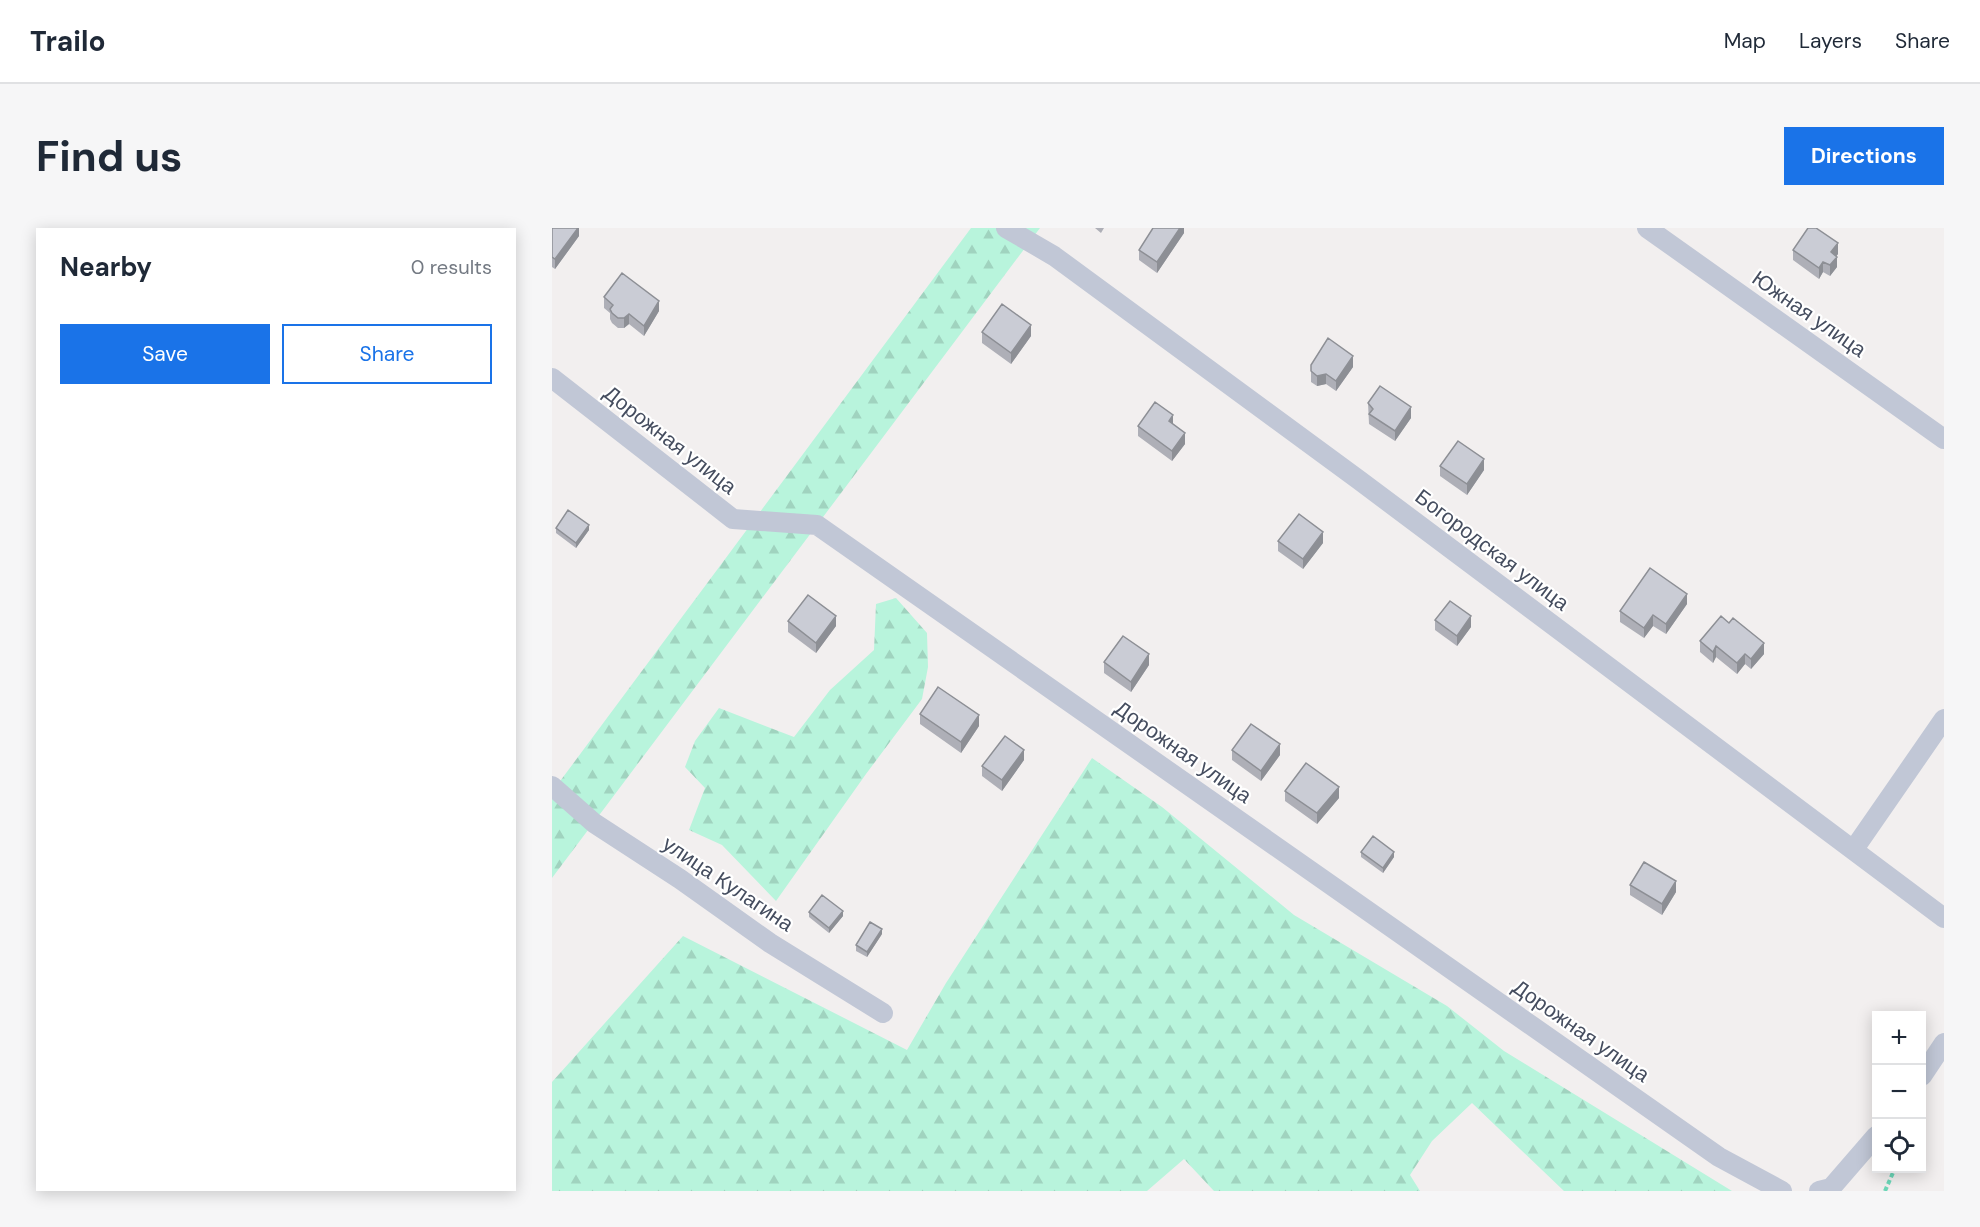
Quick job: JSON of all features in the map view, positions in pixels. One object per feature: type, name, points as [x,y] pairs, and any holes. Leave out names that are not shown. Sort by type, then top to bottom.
[{"type":"street","name":"Богородская улица","points":[[1006,228],[1054,256],[1340,466],[1944,918]]},
{"type":"street","name":"Южная улица","points":[[1647,228],[1944,439]]},
{"type":"street","name":"Дорожная улица","points":[[552,378],[733,519],[817,525],[1719,1157],[1782,1191]]},
{"type":"street","points":[[1854,849],[1944,719]]},
{"type":"street","name":"улица Кулагина","points":[[552,786],[594,823],[681,879],[770,943],[883,1013]]},
{"type":"street","points":[[1926,1070],[1944,1043]]},
{"type":"street","points":[[1819,1191],[1831,1188],[1872,1141]]},
{"type":"path","points":[[1885,1191],[1893,1173]]},
{"type":"green space","points":[[971,228],[1040,228],[552,878],[552,792]]},
{"type":"green space","points":[[896,598],[927,633],[928,667],[922,699],[776,901],[722,845],[689,830],[705,788],[685,767],[695,741],[719,708],[794,737],[830,690],[874,650],[876,604]]},
{"type":"green space","points":[[1092,758],[1162,807],[1294,915],[1447,1006],[1504,1051],[1732,1191],[1564,1191],[1472,1103],[1432,1141],[1410,1175],[1420,1191],[1214,1191],[1184,1159],[1147,1191],[552,1191],[552,1082],[683,936],[907,1050],[946,983]]},
{"type":"building","points":[[552,228],[578,228],[555,259],[552,257]]},
{"type":"building","points":[[1153,228],[1180,228],[1157,262],[1139,250]]},
{"type":"building","points":[[1808,228],[1816,228],[1838,243],[1831,252],[1837,257],[1830,265],[1823,262],[1819,268],[1793,250]]},
{"type":"building","points":[[622,273],[659,301],[644,326],[629,314],[624,318],[618,318],[610,309],[613,305],[604,297]]},
{"type":"building","points":[[1002,304],[1031,325],[1011,353],[982,332]]},
{"type":"building","points":[[1328,338],[1353,356],[1336,381],[1326,374],[1317,376],[1311,371],[1311,365]]},
{"type":"building","points":[[1380,386],[1411,407],[1395,431],[1369,414],[1373,409],[1368,403]]},
{"type":"building","points":[[1155,402],[1173,415],[1169,421],[1185,433],[1172,451],[1138,426]]},
{"type":"building","points":[[1458,441],[1484,459],[1467,484],[1440,466]]},
{"type":"building","points":[[568,510],[589,525],[576,543],[556,528]]},
{"type":"building","points":[[1299,514],[1323,532],[1303,559],[1278,541]]},
{"type":"building","points":[[1650,568],[1687,594],[1666,624],[1653,615],[1644,628],[1620,611]]},
{"type":"building","points":[[808,595],[836,616],[816,643],[788,621]]},
{"type":"building","points":[[1450,601],[1471,616],[1457,636],[1435,620]]},
{"type":"building","points":[[1721,616],[1729,623],[1733,618],[1764,643],[1751,659],[1745,654],[1737,663],[1716,646],[1713,652],[1700,641]]},
{"type":"building","points":[[1123,636],[1149,654],[1131,682],[1104,662]]},
{"type":"building","points":[[938,687],[979,715],[961,742],[920,714]]},
{"type":"building","points":[[1251,724],[1280,744],[1261,771],[1232,750]]},
{"type":"building","points":[[1005,736],[1024,750],[1002,780],[982,766]]},
{"type":"building","points":[[1306,763],[1339,787],[1317,813],[1285,791]]},
{"type":"building","points":[[1373,836],[1394,852],[1383,868],[1361,852]]},
{"type":"building","points":[[1644,862],[1676,881],[1662,904],[1630,885]]},
{"type":"building","points":[[822,895],[843,911],[829,928],[809,912]]},
{"type":"building","points":[[870,922],[882,929],[867,952],[856,945]]}]
